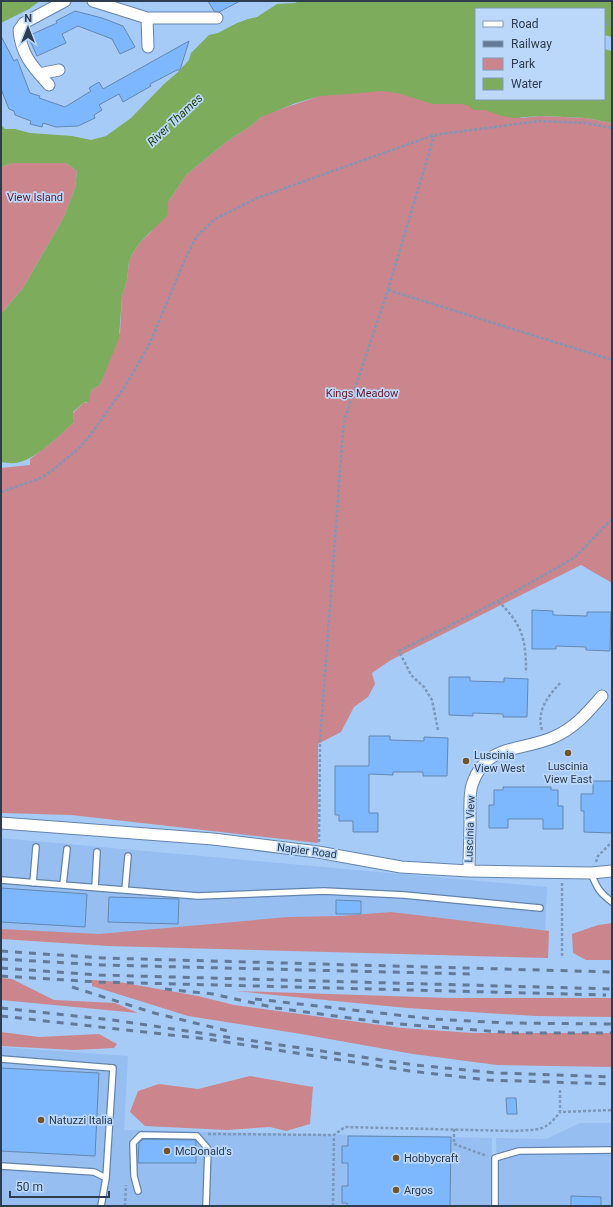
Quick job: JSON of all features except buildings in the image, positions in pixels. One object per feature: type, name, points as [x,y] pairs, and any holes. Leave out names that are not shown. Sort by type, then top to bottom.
[{"type":"street","points":[[49,85],[28,61],[20,38],[19,30],[24,23],[65,1]]},
{"type":"street","points":[[93,1],[147,18],[217,18]]},
{"type":"street","points":[[147,18],[148,46]]},
{"type":"street","points":[[39,74],[59,70]]},
{"type":"street","name":"Luscinia View","points":[[469,871],[470,801],[472,785],[482,766],[498,753],[509,748],[546,740],[573,727],[602,696]]},
{"type":"street","name":"Napier Road","points":[[1,823],[213,839],[318,852],[401,867],[469,871],[591,873],[612,871]]},
{"type":"lane","points":[[33,883],[36,847]]},
{"type":"lane","points":[[63,885],[67,849]]},
{"type":"lane","points":[[95,887],[98,852]]},
{"type":"lane","points":[[126,890],[128,856]]},
{"type":"lane","points":[[591,873],[596,886],[601,893],[612,902]]},
{"type":"lane","points":[[1,880],[198,896],[331,892],[404,895],[540,908]]},
{"type":"lane","points":[[1,1060],[113,1068],[106,1178],[101,1206]]},
{"type":"lane","points":[[138,1191],[134,1176],[133,1143],[141,1135],[197,1136],[208,1149],[206,1206]]},
{"type":"lane","points":[[495,1206],[495,1158],[519,1151],[612,1150]]},
{"type":"lane","points":[[1,1166],[94,1172],[106,1178]]},
{"type":"path","points":[[605,28],[610,20]]},
{"type":"path","points":[[1,492],[41,478],[79,448],[89,437],[126,385],[150,343],[186,257],[197,236],[215,219],[258,198],[434,135],[539,121],[586,123],[612,128]]},
{"type":"path","points":[[318,852],[320,742],[343,430],[388,290],[434,135]]},
{"type":"path","points":[[388,290],[612,360]]},
{"type":"path","points":[[438,730],[432,700],[424,687],[411,675],[399,651],[498,602],[574,558],[612,519]]},
{"type":"path","points":[[498,602],[517,623],[524,639],[526,650],[526,673]]},
{"type":"path","points":[[546,740],[541,724],[542,707],[549,695],[561,682]]},
{"type":"path","points":[[591,873],[598,856],[612,842]]},
{"type":"path","points":[[562,872],[562,958]]},
{"type":"path","points":[[203,1134],[334,1135],[346,1127],[514,1131],[541,1129],[551,1124],[560,1112],[560,1090]]},
{"type":"path","points":[[560,1112],[612,1110]]},
{"type":"path","points":[[454,1129],[454,1144],[495,1158]]},
{"type":"path","points":[[333,1206],[334,1135]]},
{"type":"path","points":[[125,1206],[126,1184]]},
{"type":"shaded area","points":[[1,838],[547,887],[545,935],[99,939],[1,931]]},
{"type":"shaded area","points":[[1,1047],[128,1056],[124,1130],[492,1138],[491,1206],[1,1206]]},
{"type":"shaded area","points":[[580,1123],[612,1123],[612,1206],[498,1206],[496,1138],[546,1139]]},
{"type":"green space","name":"Kings Meadow","points":[[339,88],[429,91],[522,118],[540,116],[586,118],[612,123],[612,583],[581,565],[391,660],[372,673],[375,684],[368,697],[354,707],[341,732],[318,744],[318,843],[71,815],[1,813],[1,468],[30,465],[30,459],[51,443],[74,422],[73,413],[83,403],[87,403],[91,390],[100,385],[120,332],[122,296],[127,280],[129,261],[142,240],[150,233],[168,210],[168,202],[187,174],[226,142],[252,125],[265,111],[275,111]]},
{"type":"green space","name":"View Island","points":[[12,163],[66,163],[77,171],[75,188],[64,217],[23,288],[1,314],[1,167]]},
{"type":"green space","points":[[391,912],[549,931],[548,958],[108,946],[1,939],[1,929],[99,934],[288,917],[341,916]]},
{"type":"green space","points":[[612,923],[612,960],[586,960],[573,953],[572,934],[598,925]]},
{"type":"green space","points":[[1,978],[12,979],[54,1000],[115,1003],[138,1013],[1,1000]]},
{"type":"green space","points":[[92,980],[119,982],[198,996],[234,1005],[402,1028],[473,1033],[612,1033],[612,1067],[497,1065],[413,1054],[188,1016],[92,986]]},
{"type":"green space","points":[[235,991],[450,998],[612,998],[612,1017],[535,1016],[407,1008]]},
{"type":"green space","points":[[1,1032],[39,1037],[99,1034],[117,1044],[114,1048],[74,1050],[1,1046]]},
{"type":"green space","points":[[250,1076],[313,1087],[310,1124],[286,1131],[270,1127],[227,1130],[145,1126],[130,1112],[138,1091],[159,1084],[198,1089]]},
{"type":"water","points":[[1,1],[40,1],[29,9],[1,23]]},
{"type":"water","name":"River Thames","points":[[299,1],[612,1],[612,37],[605,35],[605,8],[475,8],[475,100],[605,100],[605,49],[612,51],[612,123],[586,118],[540,116],[514,118],[502,116],[485,110],[474,110],[469,106],[462,104],[433,104],[397,93],[380,91],[320,96],[296,103],[261,117],[252,125],[226,142],[187,174],[168,202],[167,216],[142,240],[134,251],[129,261],[127,280],[122,296],[119,338],[100,385],[91,390],[89,402],[83,403],[73,412],[74,422],[48,445],[27,460],[18,463],[1,462],[1,314],[23,288],[64,217],[75,188],[77,171],[66,163],[12,163],[1,167],[1,125],[5,129],[15,129],[30,133],[72,136],[91,140],[106,136],[131,118],[164,84],[178,72],[189,60],[191,53],[209,35],[218,33],[237,23],[257,17],[277,4],[295,3]]},
{"type":"railway","points":[[1,951],[102,958],[612,972]]},
{"type":"railway","points":[[1,959],[102,965],[470,974]]},
{"type":"railway","points":[[1,968],[99,975],[612,989]]},
{"type":"railway","points":[[1,976],[99,982],[606,995]]},
{"type":"railway","points":[[72,987],[154,1013],[228,1031]]},
{"type":"railway","points":[[165,989],[213,994],[276,1008],[387,1023],[514,1033],[612,1033]]},
{"type":"railway","points":[[255,999],[433,1019],[508,1023],[612,1024]]},
{"type":"railway","points":[[1,1008],[113,1020],[415,1065],[497,1073],[612,1077]]},
{"type":"railway","points":[[1,1016],[207,1039],[410,1071],[488,1080],[612,1084]]},
{"type":"place","name":"Luscinia View East","points":[[568,753]]},
{"type":"place","name":"Luscinia View West","points":[[466,761]]},
{"type":"place","name":"Natuzzi Italia","points":[[41,1120]]},
{"type":"place","name":"McDonald's","points":[[167,1151]]},
{"type":"place","name":"Hobbycraft","points":[[396,1158]]},
{"type":"place","name":"Argos","points":[[396,1190]]}]
